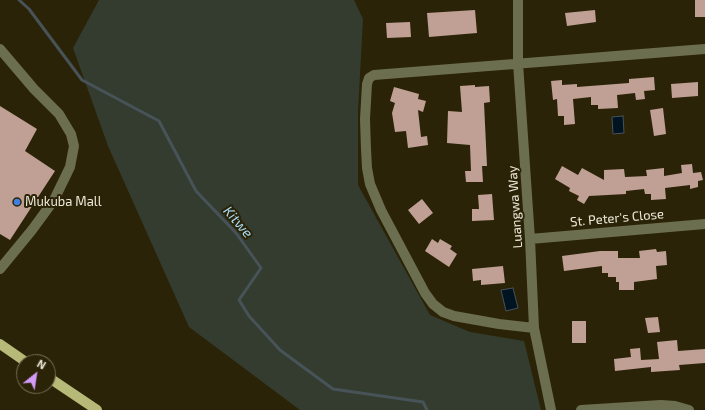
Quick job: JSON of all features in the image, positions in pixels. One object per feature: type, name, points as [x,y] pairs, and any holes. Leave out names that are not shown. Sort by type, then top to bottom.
[{"type":"main road","points":[[0,344],[16,355]]},
{"type":"main road","points":[[56,382],[97,410]]},
{"type":"street","name":"Luangwa Way","points":[[518,0],[518,63],[530,239],[534,328],[551,410]]},
{"type":"street","points":[[0,49],[34,89],[59,114],[71,134],[74,146],[70,167],[54,200],[0,269]]},
{"type":"street","points":[[534,328],[498,324],[454,316],[443,312],[433,304],[425,292],[381,210],[370,184],[367,168],[365,119],[367,84],[371,76],[705,49]]},
{"type":"street","name":"St. Peter's Close","points":[[530,239],[705,224]]},
{"type":"street","points":[[581,410],[661,405],[675,406],[689,410]]},
{"type":"green space","points":[[99,0],[354,0],[363,19],[358,112],[358,185],[430,315],[470,332],[524,341],[541,410],[300,410],[189,327],[108,146],[73,48]]},
{"type":"water","points":[[623,116],[624,133],[613,134],[612,117]]},
{"type":"water","points":[[513,288],[518,308],[506,311],[501,290]]},
{"type":"building","points":[[695,0],[705,0],[705,17],[695,17]]},
{"type":"building","points":[[475,10],[477,33],[429,37],[427,13]]},
{"type":"building","points":[[595,10],[596,22],[567,26],[565,13]]},
{"type":"building","points":[[410,22],[411,37],[387,38],[386,23]]},
{"type":"building","points":[[654,77],[655,90],[644,91],[645,99],[636,100],[635,93],[617,95],[618,108],[598,109],[598,105],[591,105],[591,97],[573,99],[575,124],[564,125],[564,116],[558,116],[557,99],[553,100],[551,81],[562,80],[562,85],[577,84],[577,87],[629,83],[629,79]]},
{"type":"building","points":[[698,82],[698,96],[672,98],[671,84]]},
{"type":"building","points":[[475,85],[475,87],[489,86],[490,102],[484,103],[487,166],[482,166],[483,182],[466,182],[465,171],[471,171],[470,145],[447,143],[448,111],[462,112],[460,86]]},
{"type":"building","points":[[394,87],[419,94],[418,99],[426,101],[423,112],[418,110],[421,137],[427,136],[428,145],[408,148],[406,131],[395,132],[392,113],[395,103],[390,101]]},
{"type":"building","name":"Mukuba Mall","points":[[0,106],[37,129],[25,151],[55,171],[10,240],[0,234]]},
{"type":"building","points":[[663,108],[666,134],[654,136],[650,110]]},
{"type":"building","points":[[692,164],[693,173],[701,172],[703,180],[698,181],[698,187],[690,189],[690,185],[665,188],[666,199],[651,200],[651,194],[645,194],[644,189],[626,191],[626,194],[589,196],[584,204],[577,200],[579,196],[569,191],[570,188],[555,179],[562,166],[578,175],[582,168],[604,180],[604,170],[624,169],[625,177],[647,176],[646,170],[664,168],[664,176],[682,173],[681,165]]},
{"type":"building","points":[[492,194],[494,220],[472,221],[472,209],[479,209],[478,195]]},
{"type":"building","points":[[422,199],[433,213],[419,224],[408,210]]},
{"type":"building","points":[[432,239],[438,243],[440,239],[452,246],[450,249],[457,254],[449,267],[425,251]]},
{"type":"building","points":[[656,249],[657,252],[666,251],[667,265],[656,266],[657,279],[634,282],[634,290],[619,290],[619,282],[616,282],[616,277],[608,277],[608,273],[602,273],[602,266],[564,271],[562,256],[600,251],[618,251],[618,258],[640,258],[639,251]]},
{"type":"building","points":[[503,266],[505,283],[481,285],[481,280],[473,281],[472,269]]},
{"type":"building","points":[[658,317],[660,332],[648,333],[645,318]]},
{"type":"building","points":[[572,321],[586,321],[586,343],[572,343]]},
{"type":"building","points":[[677,340],[678,351],[705,349],[705,363],[679,365],[680,370],[651,372],[651,367],[615,371],[614,359],[631,357],[630,349],[640,348],[641,360],[659,359],[657,342]]},
{"type":"waterway","name":"Kitwe","points":[[19,0],[29,9],[82,80],[159,121],[196,191],[236,233],[261,268],[239,300],[249,316],[280,350],[333,389],[423,402],[427,410]]},
{"type":"place","name":"Mukuba Mall","points":[[17,202]]}]
